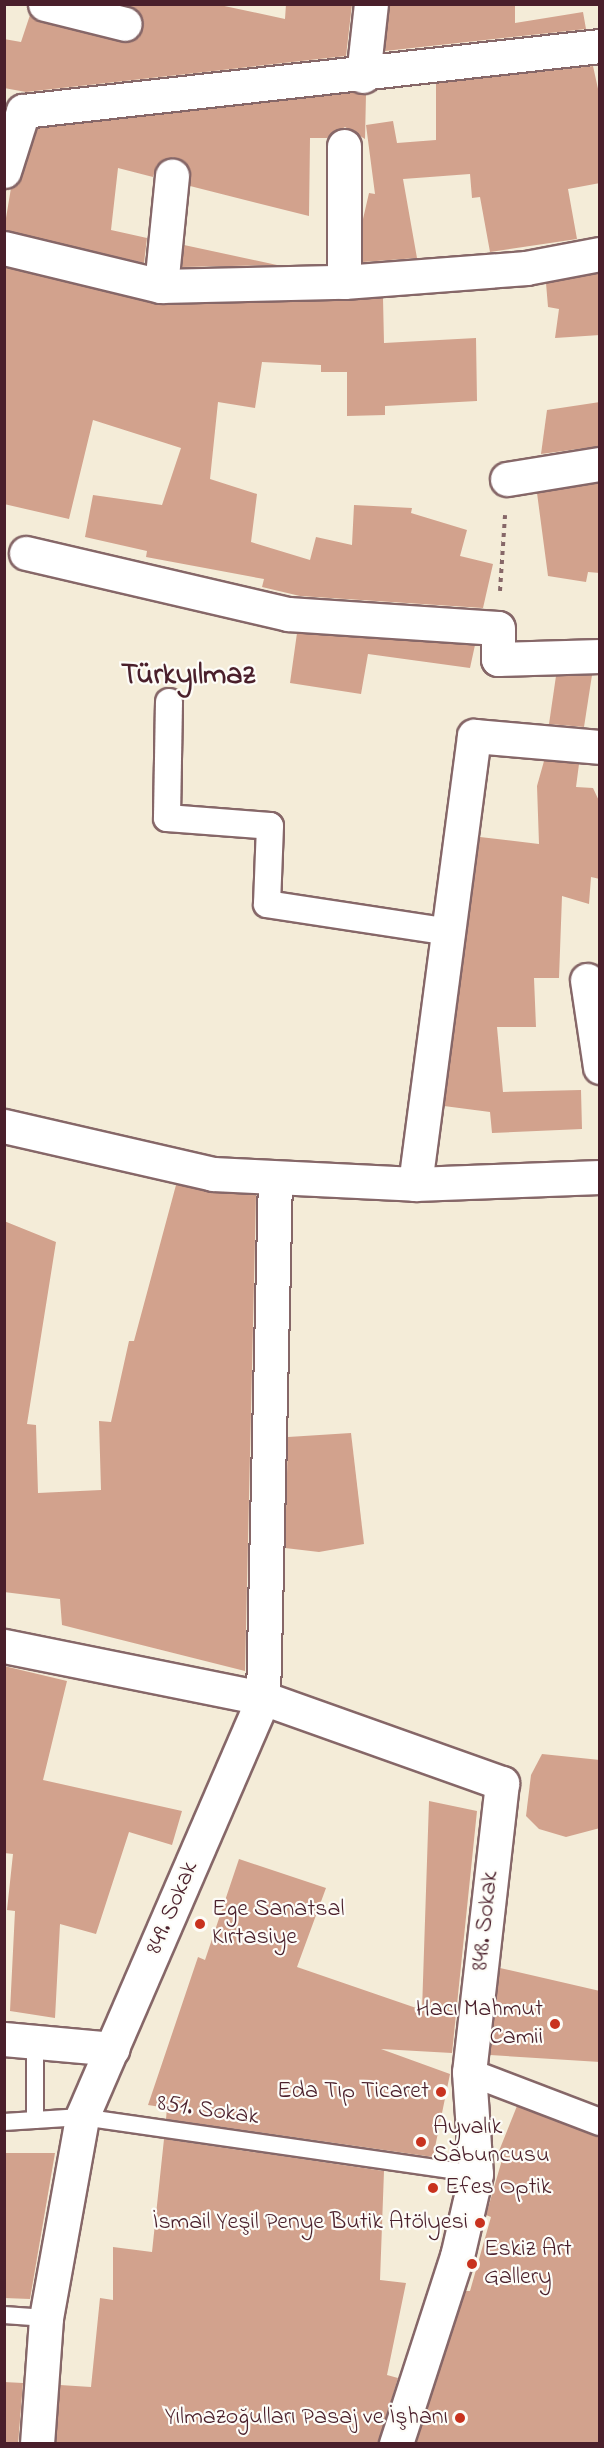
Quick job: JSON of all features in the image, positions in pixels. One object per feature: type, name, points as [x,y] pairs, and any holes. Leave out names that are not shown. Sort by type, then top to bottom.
[{"type":"street","points":[[45,4],[126,24]]},
{"type":"street","points":[[363,76],[371,4]]},
{"type":"street","points":[[4,171],[23,111],[363,76],[600,46]]},
{"type":"street","points":[[344,146],[344,282]]},
{"type":"street","points":[[161,286],[172,176]]},
{"type":"street","points":[[4,248],[161,286],[344,282],[526,268],[600,254]]},
{"type":"street","points":[[507,478],[600,464]]},
{"type":"street","points":[[26,553],[288,614],[498,628],[498,658],[600,656]]},
{"type":"street","points":[[169,702],[167,818],[270,826],[267,904],[451,932]]},
{"type":"street","points":[[415,1184],[451,932],[474,736],[600,747]]},
{"type":"street","points":[[587,980],[600,1067]]},
{"type":"street","points":[[4,1126],[213,1174],[415,1184],[600,1177]]},
{"type":"street","points":[[4,1646],[263,1698],[275,1178]]},
{"type":"street","name":"848. Sokak","points":[[263,1698],[502,1783],[469,2072],[476,2174],[457,2256],[396,2444]]},
{"type":"street","name":"849. Sokak","points":[[37,2444],[46,2318],[82,2117],[263,1698]]},
{"type":"street","points":[[20,2040],[113,2049]]},
{"type":"street","points":[[469,2072],[600,2122]]},
{"type":"lane","points":[[20,2040],[35,2120]]},
{"type":"lane","name":"851. Sokak","points":[[4,2122],[82,2117],[476,2174]]},
{"type":"lane","points":[[4,2314],[46,2318]]},
{"type":"path","points":[[498,628],[507,478]]},
{"type":"building","points":[[124,4],[215,4],[285,19],[286,4],[352,4],[346,56],[26,92],[4,88],[4,39],[21,42],[30,15],[40,22],[130,42],[139,37],[143,19]]},
{"type":"building","points":[[389,4],[515,4],[515,23],[583,12],[586,29],[385,51]]},
{"type":"building","points":[[593,66],[600,98],[600,183],[568,189],[577,239],[490,252],[480,197],[472,198],[470,174],[403,179],[417,258],[363,262],[363,219],[369,193],[375,194],[366,125],[393,121],[397,143],[436,140],[436,83]]},
{"type":"building","points":[[355,92],[366,94],[365,139],[345,127],[327,138],[310,138],[309,216],[190,186],[189,168],[173,157],[157,165],[153,177],[118,168],[111,230],[147,238],[144,263],[4,230],[11,188],[22,177],[37,128]]},
{"type":"building","points":[[184,245],[277,265],[182,267]]},
{"type":"building","points":[[4,267],[160,305],[383,298],[384,343],[476,338],[477,401],[385,406],[385,415],[347,416],[347,372],[321,372],[321,365],[262,362],[255,408],[218,402],[210,479],[257,494],[251,542],[310,560],[316,537],[352,545],[354,505],[412,508],[411,513],[467,530],[460,556],[493,564],[483,608],[300,596],[262,587],[264,579],[146,557],[147,551],[85,537],[93,495],[162,505],[181,448],[93,420],[69,519],[4,504]]},
{"type":"building","points":[[600,273],[600,335],[555,338],[559,309],[548,307],[546,283]]},
{"type":"building","points":[[600,402],[600,446],[541,454],[547,410]]},
{"type":"building","points":[[600,483],[600,573],[588,572],[586,582],[548,576],[537,493]]},
{"type":"building","points":[[297,633],[475,645],[470,668],[368,654],[361,694],[290,683]]},
{"type":"building","points":[[592,675],[584,727],[549,724],[556,676]]},
{"type":"building","points":[[544,761],[579,764],[576,787],[593,788],[600,803],[600,879],[591,877],[589,904],[562,896],[559,978],[534,978],[536,1027],[497,1027],[503,1092],[581,1090],[582,1129],[492,1133],[490,1112],[444,1106],[480,837],[539,844],[537,786]]},
{"type":"building","points":[[176,1185],[256,1195],[245,1671],[62,1625],[60,1599],[4,1592],[4,1221],[56,1242],[27,1424],[36,1425],[38,1493],[101,1490],[99,1421],[111,1422],[129,1341],[134,1341]]},
{"type":"building","points":[[351,1433],[364,1544],[319,1552],[285,1548],[288,1437]]},
{"type":"building","points":[[4,1666],[67,1681],[43,1780],[182,1811],[172,1845],[129,1832],[96,1934],[60,1924],[55,2018],[10,2011],[15,1911],[7,1910],[13,1854],[4,1853]]},
{"type":"building","points":[[542,1754],[600,1760],[600,1828],[566,1837],[539,1829],[526,1816],[531,1775]]},
{"type":"building","points":[[429,1801],[477,1811],[452,2053],[381,2049],[450,2074],[433,2157],[166,2119],[167,2108],[148,2105],[198,1957],[205,1960],[239,1859],[326,1888],[297,1967],[422,2010]]},
{"type":"building","name":"Hacı Mahmut Camii","points":[[500,1968],[600,1991],[600,2062],[490,2055]]},
{"type":"building","points":[[517,2106],[600,2137],[600,2444],[416,2444],[465,2291],[470,2291],[491,2217],[486,2215],[504,2153],[499,2151]]},
{"type":"building","points":[[164,2139],[384,2171],[380,2280],[406,2283],[387,2375],[398,2378],[378,2444],[56,2444],[60,2385],[91,2387],[100,2298],[113,2300],[113,2247],[152,2252]]},
{"type":"building","points":[[4,2153],[55,2153],[30,2299],[4,2298]]},
{"type":"building","points":[[4,2382],[23,2383],[18,2444],[4,2444]]},
{"type":"place","name":"Ege Sanatsal Kırtasiye","points":[[200,1924]]},
{"type":"place","name":"Hacı Mahmut Camii","points":[[555,2024]]},
{"type":"place","name":"Eda Tıp Ticaret","points":[[441,2092]]},
{"type":"place","name":"Ayvalık Sabuncusu","points":[[421,2142]]},
{"type":"place","name":"Efes Optik","points":[[433,2188]]},
{"type":"place","name":"İsmail Yeşil Penye Butik Atölyesi","points":[[480,2223]]},
{"type":"place","name":"Eskiz Art Gallery","points":[[472,2264]]},
{"type":"place","name":"Yılmazoğulları Pasaj ve İşhanı","points":[[460,2418]]},
{"type":"district","name":"Türkyılmaz","points":[[188,676]]}]
